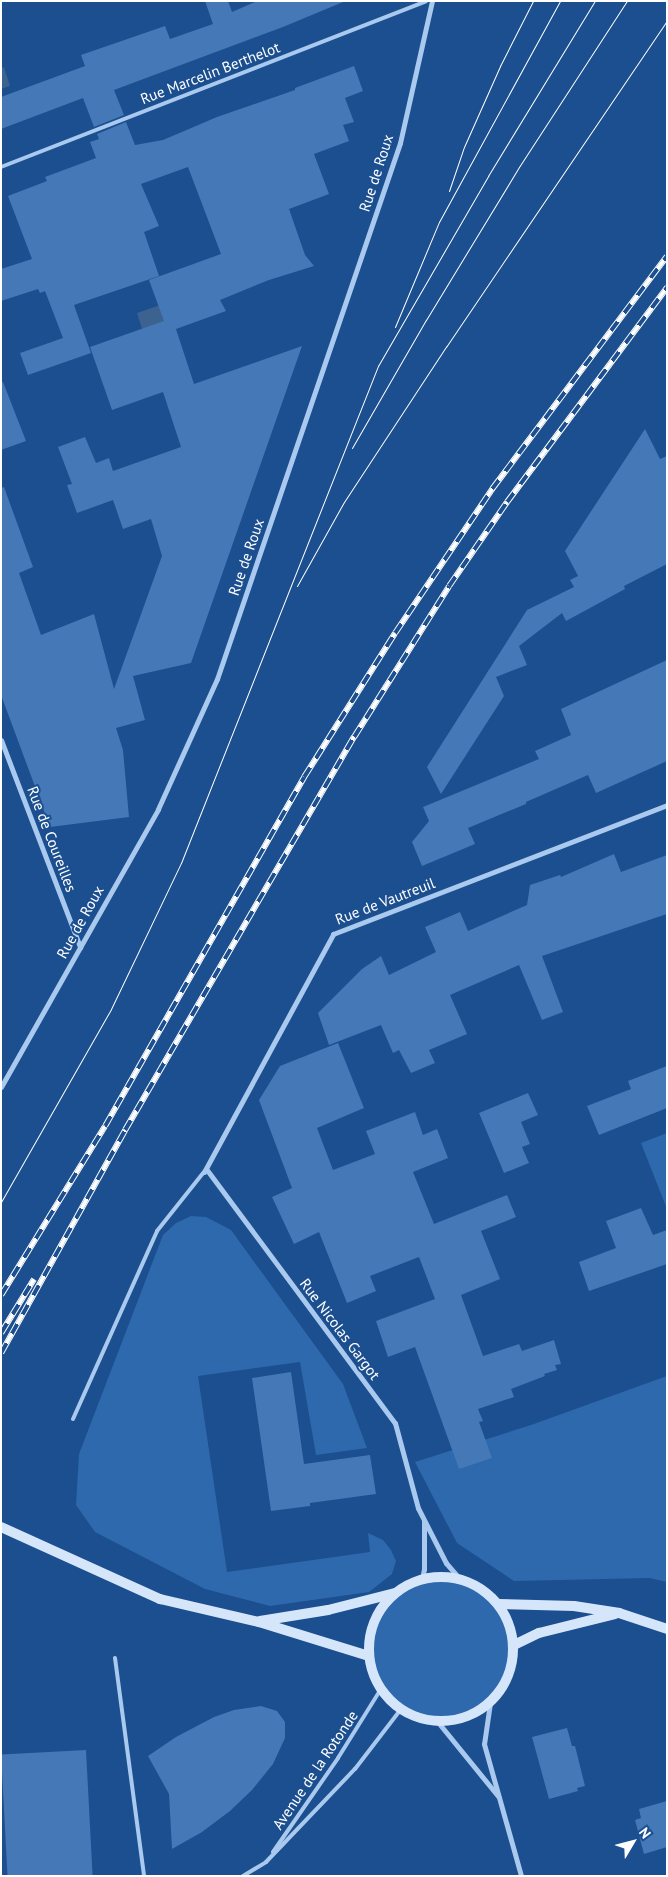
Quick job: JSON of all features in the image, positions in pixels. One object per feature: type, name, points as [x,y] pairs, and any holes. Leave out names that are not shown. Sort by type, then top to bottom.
[{"type":"main road","points":[[1,1527],[160,1600],[259,1622],[369,1656]]},
{"type":"main road","points":[[259,1622],[328,1610],[395,1593],[414,1582],[437,1576],[460,1579],[481,1588],[498,1604],[506,1616],[514,1645],[513,1661],[509,1676],[501,1691],[490,1703],[466,1718],[452,1721],[436,1721],[425,1719],[401,1709],[381,1689],[373,1673],[369,1656],[371,1632],[380,1610],[395,1593]]},
{"type":"main road","points":[[498,1604],[574,1606],[619,1613],[667,1629]]},
{"type":"main road","points":[[514,1645],[539,1633],[619,1613]]},
{"type":"street","name":"Rue de Roux","points":[[1,1087],[158,809],[217,679],[400,143],[432,1]]},
{"type":"street","name":"Rue de Coureilles","points":[[1,740],[80,947]]},
{"type":"street","name":"Rue de Vautreuil","points":[[205,1171],[333,934],[667,805]]},
{"type":"street","name":"Rue Nicolas Gargot","points":[[205,1171],[395,1423],[418,1508],[446,1563],[460,1579]]},
{"type":"street","name":"Rue Nicolas Gargot","points":[[414,1582],[422,1579],[424,1569],[424,1518]]},
{"type":"street","points":[[490,1703],[484,1744],[521,1876]]},
{"type":"street","points":[[436,1721],[499,1797]]},
{"type":"lane","name":"Rue Marcelin Berthelot","points":[[1,167],[426,1]]},
{"type":"lane","points":[[73,1419],[157,1231],[205,1171]]},
{"type":"lane","points":[[115,1658],[144,1876]]},
{"type":"lane","name":"Avenue de la Rotonde","points":[[266,1862],[338,1758],[381,1689]]},
{"type":"lane","name":"Avenue de la Rotonde","points":[[243,1876],[266,1862],[355,1769],[401,1709]]},
{"type":"shaded area","points":[[4,67],[10,86],[1,89],[1,68]]},
{"type":"shaded area","points":[[175,300],[178,319],[143,332],[137,313]]},
{"type":"shaded area","points":[[667,1133],[667,1209],[641,1143]]},
{"type":"shaded area","points":[[191,1216],[206,1217],[231,1230],[343,1384],[367,1448],[316,1455],[300,1362],[198,1376],[227,1572],[370,1552],[368,1533],[383,1540],[391,1550],[396,1561],[392,1574],[369,1592],[270,1606],[205,1589],[95,1532],[76,1505],[79,1454],[163,1235],[176,1223]]},
{"type":"shaded area","points":[[667,1376],[667,1582],[650,1578],[514,1581],[457,1543],[415,1462],[531,1425]]},
{"type":"shaded area","points":[[441,1577],[469,1582],[492,1598],[508,1621],[513,1649],[508,1677],[492,1700],[469,1716],[441,1721],[413,1716],[390,1700],[374,1677],[369,1649],[374,1621],[390,1598],[413,1582]]},
{"type":"building","points":[[205,1],[228,1],[232,12],[257,1],[343,2],[283,27],[114,90],[124,115],[94,127],[83,98],[1,129],[1,97],[85,66],[81,55],[165,26],[170,39],[213,24]]},
{"type":"building","points":[[354,66],[363,91],[345,98],[354,122],[343,125],[349,141],[314,154],[329,194],[289,209],[305,255],[314,266],[269,280],[220,300],[226,311],[176,329],[194,384],[302,346],[191,663],[133,676],[145,720],[116,728],[123,750],[129,817],[50,827],[1,695],[1,488],[4,487],[33,567],[19,573],[41,635],[94,614],[114,689],[162,556],[151,519],[123,529],[113,500],[77,513],[67,485],[72,484],[58,447],[85,437],[96,463],[109,458],[113,471],[181,447],[163,392],[112,410],[90,347],[164,321],[149,280],[221,254],[188,167],[141,184],[159,226],[144,232],[159,276],[74,305],[91,353],[28,375],[20,353],[63,338],[45,291],[40,293],[38,289],[1,301],[1,269],[32,259],[8,196],[47,181],[45,177],[96,158],[90,142],[99,139],[97,134],[126,122],[135,145],[163,140],[217,117],[295,90],[295,88]]},
{"type":"building","points":[[1,382],[3,382],[26,441],[1,450]]},
{"type":"building","points":[[645,429],[660,459],[667,456],[667,564],[624,586],[625,589],[566,621],[562,613],[519,646],[527,665],[496,677],[504,696],[441,794],[427,767],[527,610],[574,587],[570,580],[578,576],[565,551]]},
{"type":"building","points":[[667,660],[667,761],[596,793],[588,775],[468,828],[475,844],[422,866],[412,842],[429,821],[423,807],[539,759],[535,751],[571,735],[561,709]]},
{"type":"building","points":[[614,854],[621,872],[667,855],[667,914],[542,956],[563,1012],[542,1020],[519,965],[450,995],[467,1034],[429,1050],[435,1063],[411,1073],[399,1050],[393,1053],[381,1025],[329,1045],[318,1013],[362,969],[381,956],[389,975],[436,952],[425,927],[460,912],[468,931],[527,905],[530,885],[560,875],[561,877]]},
{"type":"building","points":[[338,1043],[364,1108],[317,1128],[333,1170],[375,1154],[366,1131],[415,1112],[423,1135],[437,1129],[448,1158],[413,1172],[434,1224],[507,1195],[516,1217],[481,1231],[500,1279],[461,1295],[483,1356],[519,1344],[522,1351],[554,1340],[561,1364],[555,1365],[557,1370],[544,1374],[545,1376],[511,1389],[514,1397],[478,1409],[483,1421],[479,1422],[492,1458],[459,1469],[415,1347],[388,1357],[376,1321],[435,1299],[419,1257],[370,1276],[376,1291],[347,1303],[319,1232],[294,1244],[272,1197],[292,1188],[259,1100],[280,1066]]},
{"type":"building","points":[[667,1066],[667,1108],[599,1135],[587,1106],[631,1089],[628,1081]]},
{"type":"building","points":[[528,1093],[538,1115],[521,1122],[530,1144],[522,1147],[529,1163],[504,1173],[479,1113]]},
{"type":"building","points":[[641,1208],[653,1235],[667,1230],[667,1264],[589,1291],[579,1262],[616,1248],[606,1221]]},
{"type":"building","points":[[291,1372],[304,1464],[370,1455],[376,1494],[310,1503],[310,1506],[271,1511],[252,1378]]},
{"type":"building","points":[[261,1706],[277,1711],[285,1722],[285,1738],[273,1764],[252,1790],[230,1811],[202,1832],[172,1849],[169,1794],[148,1756],[176,1737],[214,1717],[234,1710]]},
{"type":"building","points":[[567,1728],[572,1746],[575,1746],[585,1786],[577,1788],[578,1791],[549,1799],[532,1737]]},
{"type":"building","points":[[86,1750],[93,1876],[7,1876],[1,1754]]},
{"type":"building","points":[[667,1801],[667,1847],[644,1854],[635,1820],[641,1818],[639,1809]]},
{"type":"tram line","points":[[449,191],[464,147],[500,66],[533,1]]},
{"type":"tram line","points":[[395,327],[439,222],[560,1]]},
{"type":"tram line","points":[[1,1202],[111,1009],[181,863],[378,366],[488,176],[595,1]]},
{"type":"tram line","points":[[352,448],[426,320],[519,167],[627,1]]},
{"type":"tram line","points":[[297,586],[344,502],[446,347],[667,21]]},
{"type":"railway","points":[[1,1295],[105,1126],[304,777],[395,633],[492,489],[667,256]]},
{"type":"railway","points":[[1,1353],[125,1130],[354,737],[449,586],[507,502],[667,287]]},
{"type":"railway","points":[[1,1333],[34,1279]]}]
